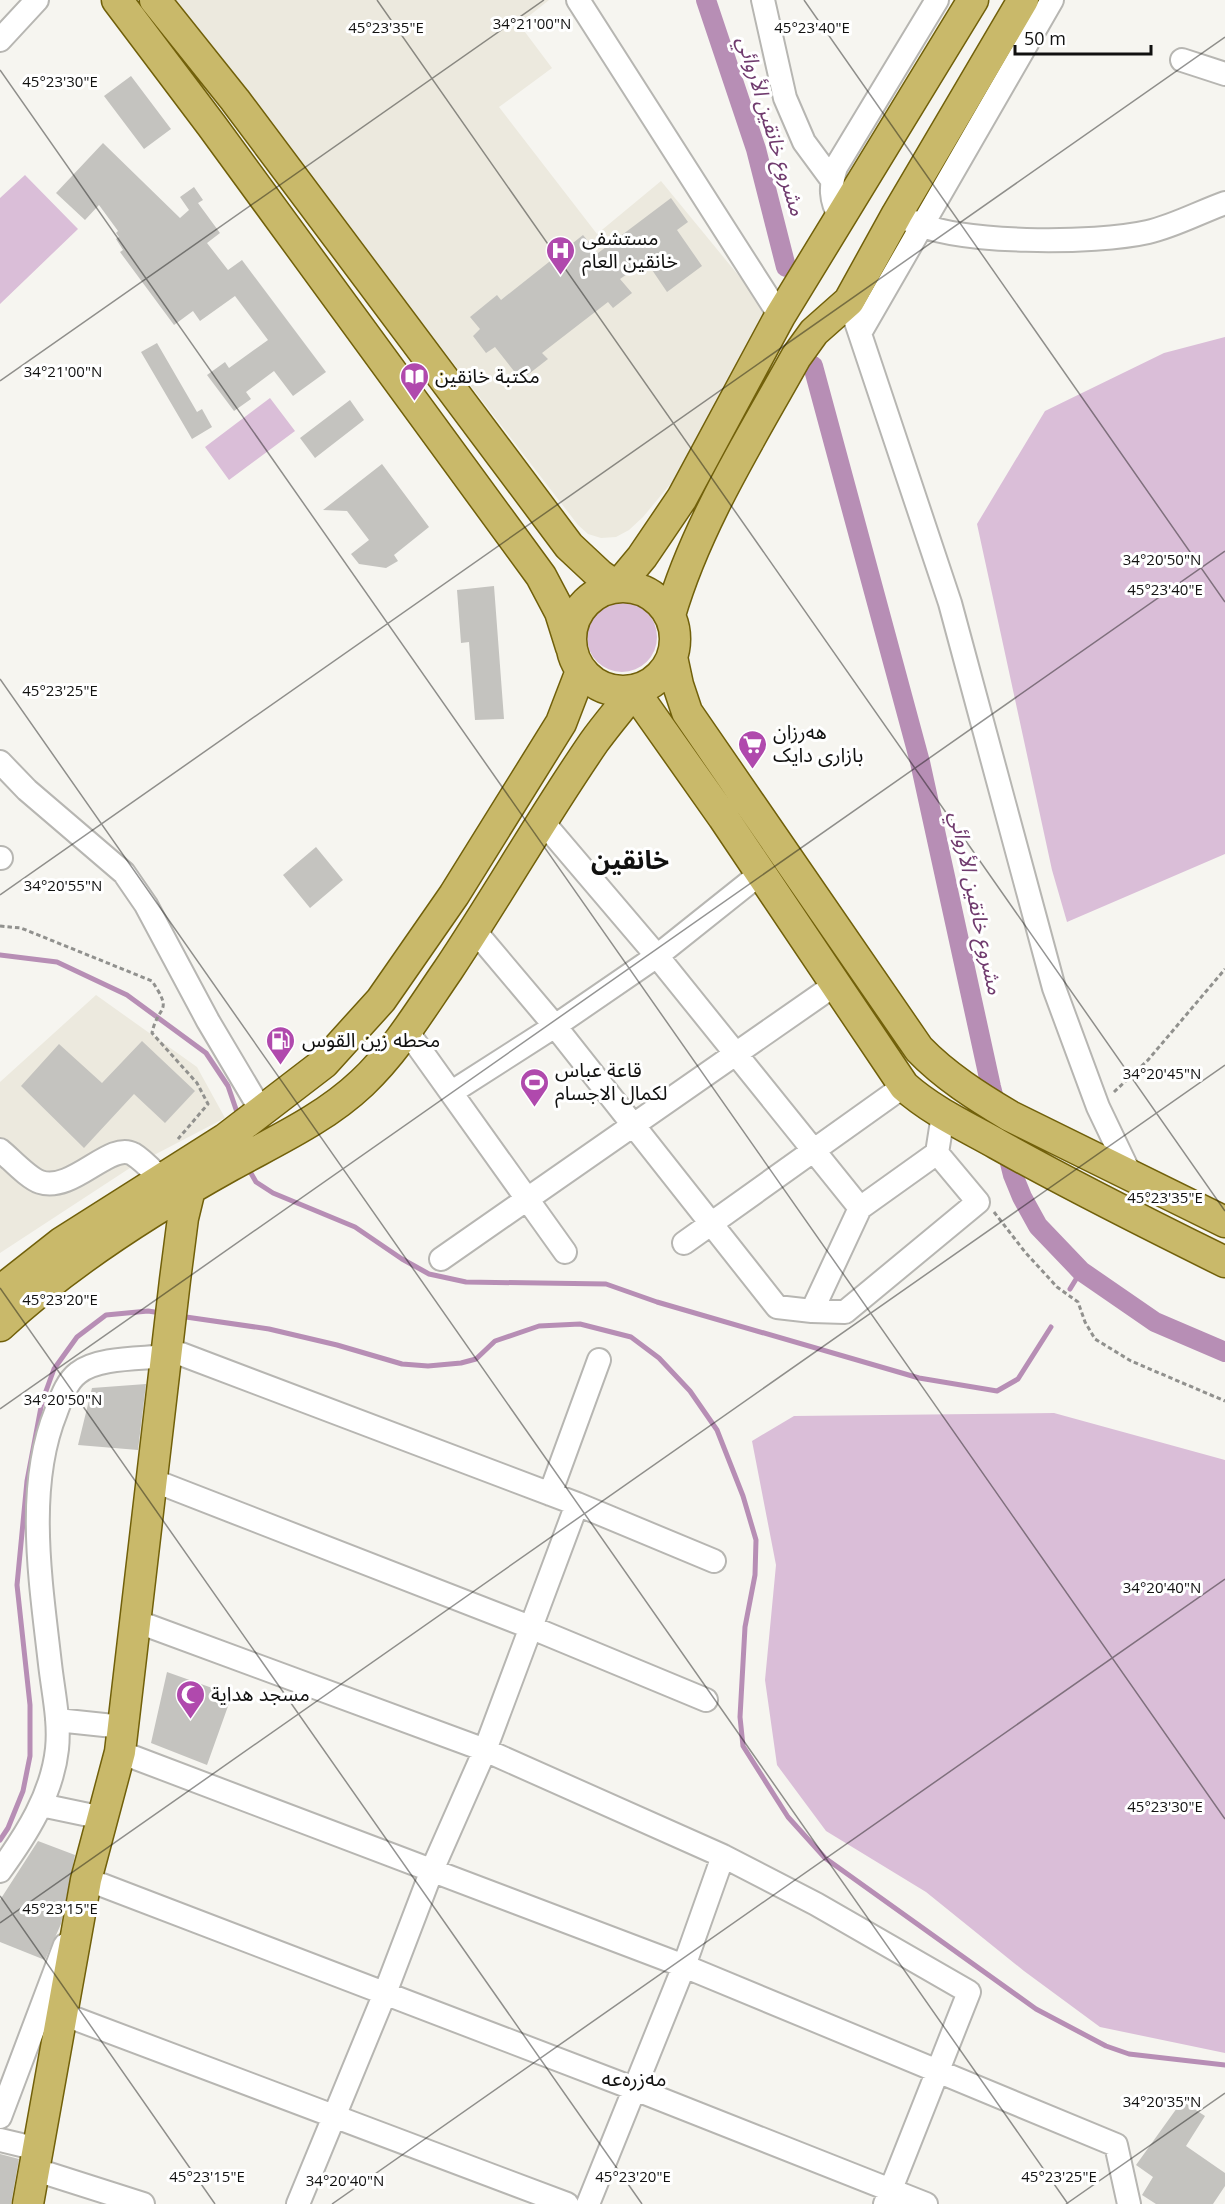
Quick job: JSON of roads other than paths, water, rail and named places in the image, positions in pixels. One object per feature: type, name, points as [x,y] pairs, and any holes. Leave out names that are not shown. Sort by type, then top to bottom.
[{"type":"main road","points":[[0,1326],[55,1278],[207,1166],[256,1117],[324,1063],[351,1036],[381,1000],[454,895],[561,723],[576,659],[571,630],[577,614],[587,601],[601,591],[617,587],[633,587],[648,592],[670,615],[675,628],[676,643],[664,673],[650,684],[634,691],[619,692],[591,681],[576,659],[560,612],[541,576],[212,126],[117,0]]},
{"type":"main road","points":[[156,0],[236,100],[569,546],[600,575],[617,587]]},
{"type":"main road","points":[[617,587],[654,541],[682,498],[780,316],[973,0]]},
{"type":"main road","points":[[670,615],[699,536],[796,357],[814,332],[849,301],[909,220],[1023,0]]},
{"type":"main road","points":[[672,657],[678,686],[687,711],[919,1049],[930,1060],[999,1109],[1225,1222]]},
{"type":"main road","points":[[0,1291],[61,1243],[207,1166],[309,1123],[362,1084],[407,1030],[481,921],[595,740],[634,691]]},
{"type":"main road","points":[[634,691],[761,873],[904,1086],[923,1104],[1112,1206],[1225,1262]]},
{"type":"main road","points":[[454,895],[481,921]]},
{"type":"main road","points":[[351,1036],[383,1061]]},
{"type":"main road","points":[[904,1086],[930,1060]]},
{"type":"main road","points":[[28,2204],[43,2161],[76,2019],[103,1818],[120,1752],[174,1350],[183,1281],[183,1218],[207,1166]]},
{"type":"main road","points":[[44,2204],[43,2161],[93,1889],[133,1757],[165,1485],[174,1350]]},
{"type":"street","points":[[0,40],[37,0]]},
{"type":"street","points":[[578,0],[780,316]]},
{"type":"street","points":[[763,0],[785,98],[804,142],[832,180]]},
{"type":"street","points":[[840,217],[833,206],[831,193],[836,167],[937,0]]},
{"type":"street","points":[[860,333],[909,220],[1052,0]]},
{"type":"street","points":[[1182,60],[1225,74]]},
{"type":"street","points":[[909,220],[955,234],[987,237],[1042,239],[1115,237],[1149,232],[1225,203]]},
{"type":"street","points":[[849,301],[951,603],[1054,988],[1098,1107],[1131,1176]]},
{"type":"street","points":[[0,762],[27,790],[124,873],[146,904],[256,1117]]},
{"type":"street","points":[[542,821],[737,1053],[860,1208]]},
{"type":"street","points":[[452,1092],[555,1026],[657,956],[761,873]]},
{"type":"street","points":[[481,921],[555,1026],[777,1307],[845,1312],[978,1202],[937,1153]]},
{"type":"street","points":[[441,1259],[836,984]]},
{"type":"street","points":[[407,1030],[566,1252]]},
{"type":"street","points":[[684,1243],[711,1226],[904,1086]]},
{"type":"street","points":[[812,1311],[860,1208],[937,1153],[943,1114]]},
{"type":"street","points":[[0,1150],[37,1181],[52,1185],[72,1179],[119,1152],[207,1166]]},
{"type":"street","points":[[0,1871],[41,1805],[55,1766],[58,1747],[39,1537],[38,1493],[48,1435],[66,1388],[77,1373],[97,1363],[174,1350],[577,1504],[714,1561]]},
{"type":"street","points":[[550,1494],[599,1360]]},
{"type":"street","points":[[165,1485],[530,1627],[706,1700]]},
{"type":"street","points":[[298,2204],[385,1993],[432,1870],[485,1750],[577,1504]]},
{"type":"street","points":[[149,1626],[485,1750],[723,1856],[816,1904],[969,1992],[888,2197]]},
{"type":"street","points":[[57,1720],[123,1726]]},
{"type":"street","points":[[133,1757],[684,1966],[1116,2145],[1129,2204]]},
{"type":"street","points":[[41,1805],[103,1818]]},
{"type":"street","points":[[588,2204],[684,1966],[723,1856]]},
{"type":"street","points":[[0,2117],[93,1889],[385,1993],[635,2089],[888,2197],[926,2204]]},
{"type":"street","points":[[76,2019],[567,2204]]},
{"type":"street","points":[[0,2140],[143,2204]]},
{"type":"waterway","name":"مشروع خانقين الأروائي","points":[[706,0],[756,149],[786,267]]},
{"type":"waterway","name":"مشروع خانقين الأروائي","points":[[813,366],[920,762],[991,1087],[1013,1175],[1022,1197],[1038,1226],[1081,1271],[1155,1322],[1225,1352]]},
{"type":"waterway","points":[[0,955],[57,962],[127,995],[206,1053],[228,1086],[239,1118]]},
{"type":"waterway","points":[[248,1168],[256,1182],[273,1193],[355,1227],[402,1259],[429,1274],[466,1282],[606,1284],[657,1302],[919,1378],[997,1391],[1018,1379],[1051,1327]]},
{"type":"waterway","points":[[1070,1289],[1081,1271]]},
{"type":"waterway","points":[[0,1840],[8,1828],[23,1791],[30,1756],[30,1705],[17,1585],[27,1481],[42,1402],[54,1369],[77,1337],[106,1315],[148,1311],[161,1313]]},
{"type":"waterway","points":[[179,1316],[269,1329],[337,1345],[402,1364],[428,1366],[476,1359],[495,1341],[539,1326],[580,1324],[631,1337],[659,1358],[690,1391],[717,1430],[743,1496],[756,1540],[755,1575],[745,1627],[740,1717],[743,1746],[788,1817],[825,1858],[1036,2009],[1106,2046],[1129,2054],[1225,2065]]},
{"type":"place","name":"مستشفى خانقين العام","points":[[561,276]]},
{"type":"place","name":"مكتبة خانقين","points":[[414,402]]},
{"type":"place","name":"هەرزان بازاری دایک","points":[[752,770]]},
{"type":"place","name":"محطه زين القوس","points":[[281,1066]]},
{"type":"place","name":"قاعة عباس لكمال الاجسام","points":[[534,1108]]},
{"type":"place","name":"مسجد هداية","points":[[190,1720]]},
{"type":"district","name":"خانقين","points":[[630,860]]},
{"type":"district","name":"مەزرەعە","points":[[634,2079]]}]
